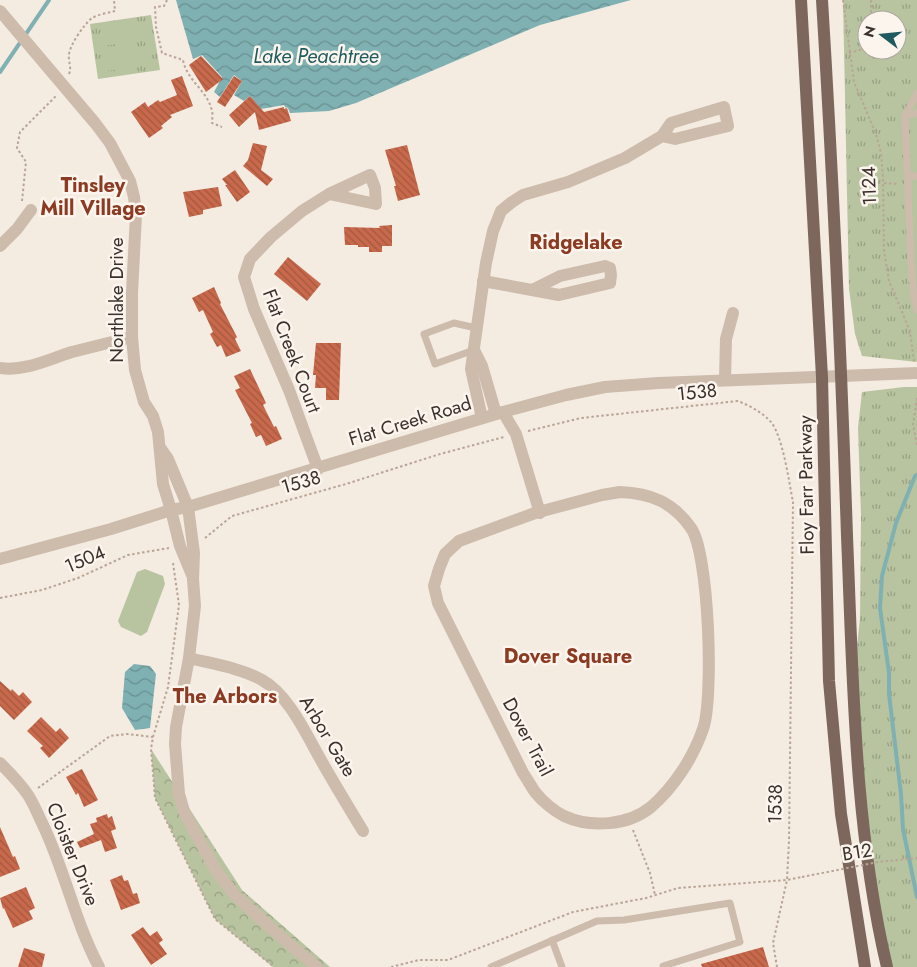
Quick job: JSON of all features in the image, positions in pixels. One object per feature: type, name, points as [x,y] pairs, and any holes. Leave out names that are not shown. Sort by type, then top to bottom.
[{"type":"main road","name":"Floy Farr Parkway","points":[[800,0],[822,377],[829,681],[841,814],[865,967]]},
{"type":"main road","name":"Floy Farr Parkway","points":[[822,0],[841,376],[855,722],[865,836],[887,967]]},
{"type":"street","name":"Northlake Drive","points":[[4,16],[110,143],[130,181],[136,215],[132,337],[135,370],[138,386],[144,402],[153,416],[158,432],[163,484],[171,510],[187,544]]},
{"type":"street","points":[[482,418],[471,369],[483,281],[493,231],[502,211],[523,195],[592,174],[625,158],[662,136],[670,123],[724,107],[728,126],[675,139],[662,136]]},
{"type":"street","name":"Flat Creek Court","points":[[318,469],[289,390],[254,309],[244,277],[250,259],[271,237],[302,211],[329,194]]},
{"type":"street","points":[[0,246],[17,229],[31,210]]},
{"type":"street","points":[[483,281],[559,296],[610,282],[610,268],[605,266],[560,276],[532,290]]},
{"type":"street","points":[[725,380],[726,339],[733,313]]},
{"type":"street","points":[[0,368],[34,365],[70,353],[132,337]]},
{"type":"street","points":[[474,350],[482,366],[499,413],[516,434],[540,512]]},
{"type":"street","name":"Flat Creek Road","points":[[0,559],[318,469],[499,413],[566,395],[605,387],[725,380],[917,373]]},
{"type":"street","name":"Northlake Drive","points":[[161,449],[168,458],[188,507],[187,544],[195,606],[189,658],[176,727],[175,744],[179,794],[184,811],[217,872],[234,894],[316,967]]},
{"type":"street","name":"Dover Trail","points":[[620,492],[654,497],[681,515],[692,529],[698,542],[703,563],[709,669],[708,708],[704,728],[688,760],[670,788],[649,808],[628,818],[600,824],[582,822],[564,816],[548,805],[536,792],[523,773],[438,603],[434,586],[445,554],[459,541],[540,512],[620,492]]},
{"type":"street","name":"Arbor Gate","points":[[189,658],[246,673],[262,680],[273,688],[283,698],[299,723],[363,831]]},
{"type":"street","name":"Cloister Drive","points":[[0,763],[14,777],[28,796],[57,855],[71,898],[99,967]]},
{"type":"lane","points":[[917,93],[906,116],[908,180],[917,310]]},
{"type":"lane","points":[[906,116],[917,113]]},
{"type":"lane","points":[[908,180],[917,176]]},
{"type":"lane","points":[[474,350],[435,364],[424,334],[454,323],[476,328]]},
{"type":"lane","points":[[491,967],[597,921],[624,920],[730,903],[740,942],[663,966]]},
{"type":"lane","points":[[552,940],[562,967]]},
{"type":"path","points":[[167,0],[164,6],[155,7],[156,27],[162,53],[183,60],[185,71],[207,99],[212,111],[212,123],[222,127]]},
{"type":"path","name":"1124","points":[[843,0],[854,82],[876,134],[881,153],[884,184],[884,251],[889,281],[910,331],[917,373]]},
{"type":"path","points":[[849,52],[857,51]]},
{"type":"path","points":[[884,184],[908,180]]},
{"type":"path","points":[[917,398],[914,425],[917,445]]},
{"type":"path","name":"1538","points":[[187,544],[206,537],[232,516],[346,484],[440,454],[581,418],[738,401],[754,407],[772,423],[783,450],[793,502],[788,880],[773,943],[777,967]]},
{"type":"path","name":"1504","points":[[0,598],[42,590],[78,578],[128,555],[187,544]]},
{"type":"path","points":[[28,796],[110,736],[127,734],[153,737]]},
{"type":"path","points":[[628,818],[642,849],[655,895]]},
{"type":"path","name":"B12","points":[[802,877],[878,862],[917,858]]},
{"type":"green space","points":[[843,0],[917,0],[917,362],[862,356],[855,334],[849,289]]},
{"type":"green space","points":[[151,15],[160,70],[98,79],[90,24]]},
{"type":"green space","points":[[141,22],[143,40],[103,46],[101,27]]},
{"type":"green space","points":[[145,46],[147,65],[107,71],[104,52]]},
{"type":"green space","points":[[917,387],[917,967],[892,967],[865,837],[853,684],[860,618],[861,515],[858,428],[862,392]]},
{"type":"green space","points":[[145,569],[163,576],[165,584],[147,632],[141,636],[121,627],[118,621],[137,572]]},
{"type":"green space","points":[[151,749],[242,890],[330,967],[273,967],[215,919],[155,798]]},
{"type":"water","name":"Lake Peachtree","points":[[176,0],[631,0],[540,25],[356,103],[329,111],[290,113],[284,105],[261,109],[250,96],[244,101],[234,95],[242,81],[234,75],[220,97],[214,92],[222,77],[202,55],[193,59]]},
{"type":"water","points":[[134,664],[150,666],[156,674],[150,728],[135,730],[122,708],[125,672]]},
{"type":"building","points":[[201,56],[223,79],[206,92],[189,65]]},
{"type":"building","points":[[182,76],[193,106],[170,115],[172,117],[161,126],[163,128],[149,138],[131,112],[145,102],[148,107],[158,100],[160,102],[177,95],[171,80]]},
{"type":"building","points":[[234,76],[242,81],[225,107],[217,102]]},
{"type":"building","points":[[250,96],[264,112],[287,108],[291,121],[259,130],[255,112],[239,127],[229,115]]},
{"type":"building","points":[[253,143],[267,146],[261,170],[273,179],[267,186],[243,166],[248,160]]},
{"type":"building","points":[[407,145],[420,195],[398,201],[394,186],[396,186],[385,150]]},
{"type":"building","points":[[235,170],[250,192],[237,202],[222,179]]},
{"type":"building","points":[[218,187],[222,206],[203,210],[203,214],[189,217],[183,192]]},
{"type":"building","points":[[392,225],[392,246],[382,246],[382,252],[369,252],[369,247],[345,245],[344,227],[380,228],[379,226]]},
{"type":"building","points":[[288,257],[321,284],[307,301],[274,274]]},
{"type":"building","points":[[214,287],[220,304],[237,337],[235,339],[241,351],[226,357],[221,345],[217,347],[210,334],[213,332],[203,310],[199,312],[192,298]]},
{"type":"building","points":[[316,343],[341,343],[339,400],[326,400],[326,388],[315,388],[316,375],[313,375]]},
{"type":"building","points":[[250,369],[266,403],[263,405],[282,439],[266,446],[261,435],[256,437],[250,424],[252,423],[235,390],[240,388],[234,376]]},
{"type":"building","points":[[0,681],[19,696],[23,692],[32,702],[14,720],[0,706]]},
{"type":"building","points":[[41,717],[56,732],[60,728],[69,738],[49,758],[40,748],[43,746],[27,731]]},
{"type":"building","points":[[82,769],[98,800],[84,807],[78,793],[76,795],[66,777]]},
{"type":"building","points":[[107,814],[108,818],[112,816],[116,829],[111,831],[117,848],[105,852],[101,840],[80,848],[77,842],[94,834],[90,824],[97,822],[96,818]]},
{"type":"building","points":[[0,827],[20,869],[0,877]]},
{"type":"building","points":[[122,875],[124,881],[128,880],[133,894],[137,893],[140,903],[121,910],[110,880]]},
{"type":"building","points":[[26,887],[35,908],[29,911],[33,919],[13,928],[3,909],[0,898]]},
{"type":"building","points":[[143,927],[150,936],[157,931],[163,940],[159,943],[167,954],[151,965],[131,935]]},
{"type":"building","points":[[763,947],[769,967],[702,967],[701,964]]},
{"type":"building","points":[[24,948],[45,954],[42,967],[18,967]]},
{"type":"waterway","points":[[0,72],[49,0]]},
{"type":"waterway","points":[[917,475],[896,523],[882,576],[880,608],[889,673],[889,694],[901,794],[903,829],[917,897]]},
{"type":"district","name":"Tinsley Mill Village","points":[[93,196]]},
{"type":"district","name":"Ridgelake","points":[[576,242]]},
{"type":"district","name":"Dover Square","points":[[568,656]]},
{"type":"district","name":"The Arbors","points":[[225,696]]}]
